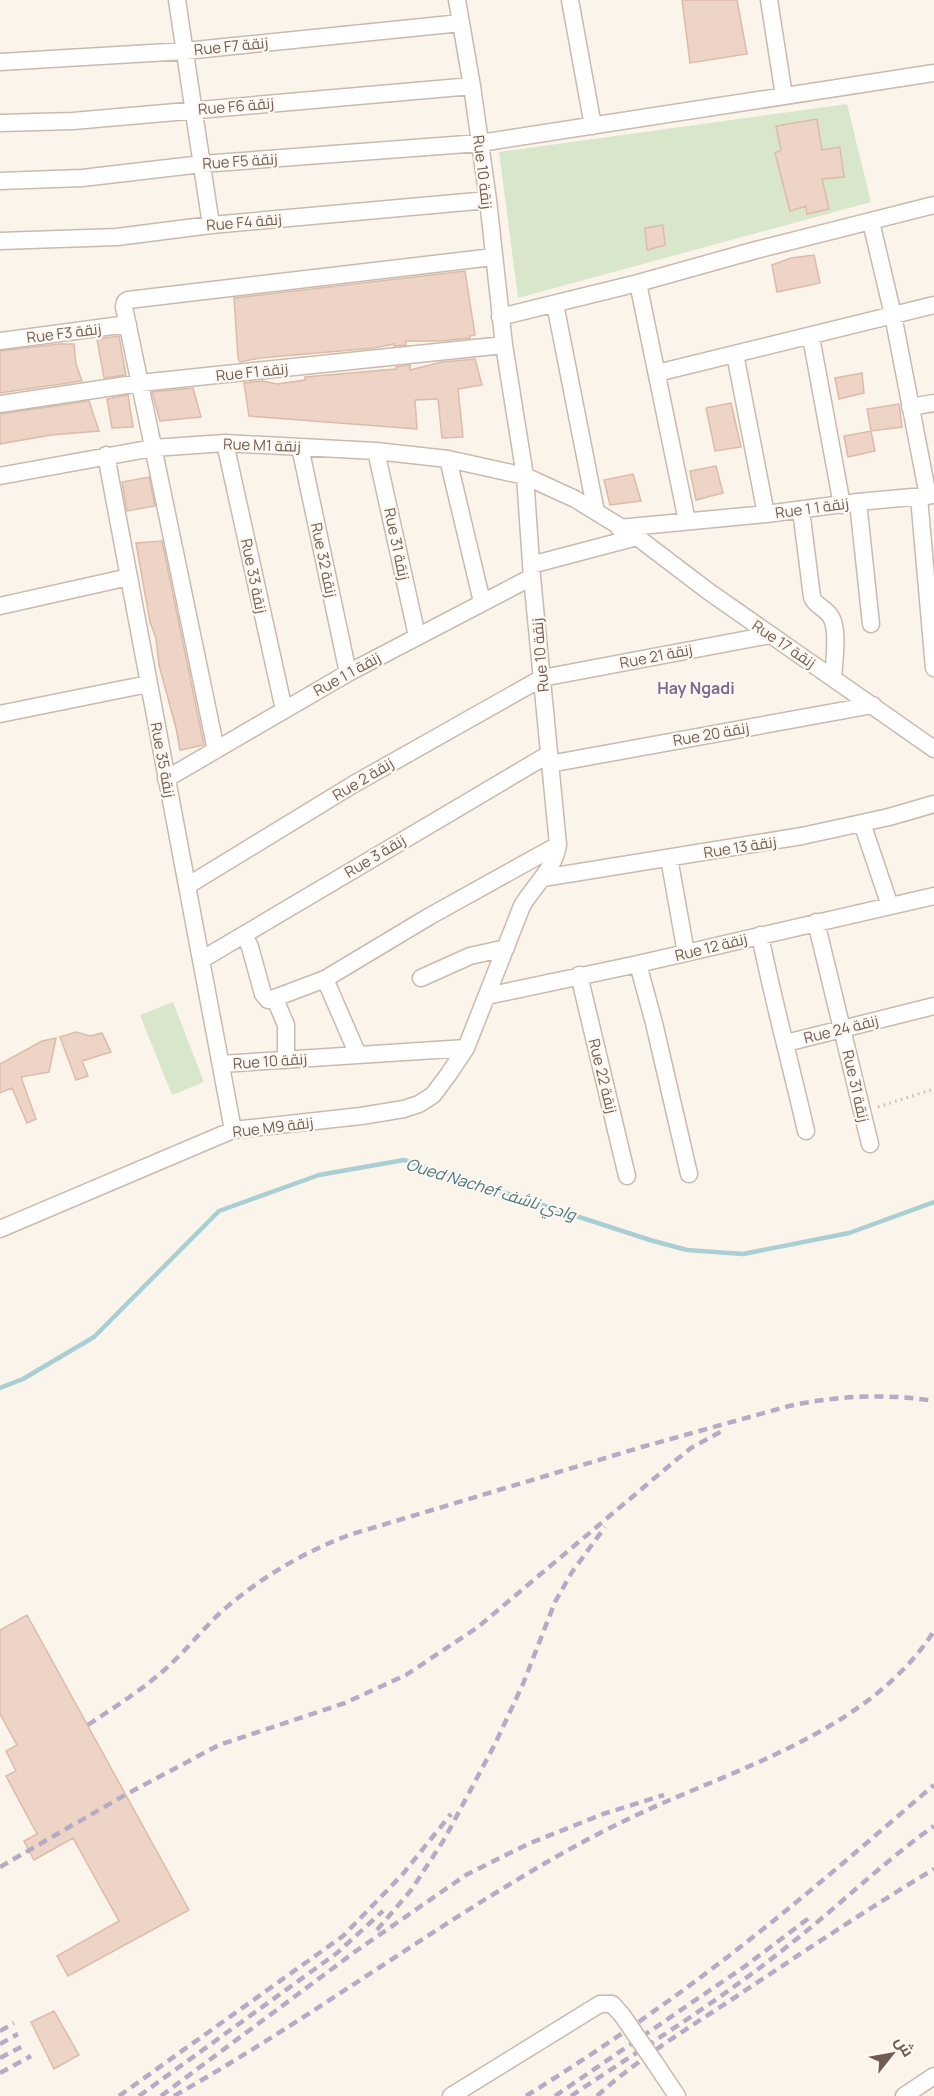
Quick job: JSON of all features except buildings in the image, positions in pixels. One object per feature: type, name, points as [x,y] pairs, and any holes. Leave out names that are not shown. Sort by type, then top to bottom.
[{"type":"street","points":[[177,0],[211,225]]},
{"type":"street","name":"Rue 10 زنقة","points":[[221,1064],[466,1048],[522,906],[553,864],[558,845],[525,476],[500,317],[488,200],[472,86],[457,0]]},
{"type":"street","points":[[570,0],[593,126]]},
{"type":"street","points":[[769,0],[784,96]]},
{"type":"street","name":"Rue F7 زنقة","points":[[0,62],[185,51],[461,22]]},
{"type":"street","name":"Rue F5 زنقة","points":[[0,181],[82,178],[202,164],[480,143],[934,73]]},
{"type":"street","name":"Rue F6 زنقة","points":[[0,123],[73,121],[472,86]]},
{"type":"street","name":"Rue F4 زنقة","points":[[0,241],[117,237],[211,225],[488,200]]},
{"type":"street","points":[[500,317],[934,205]]},
{"type":"street","points":[[871,222],[893,315],[927,496],[934,668]]},
{"type":"street","points":[[216,750],[124,307],[125,302],[493,257]]},
{"type":"street","points":[[638,283],[687,521]]},
{"type":"street","points":[[555,304],[596,512]]},
{"type":"street","points":[[657,373],[934,305]]},
{"type":"street","name":"Rue F3 زنقة","points":[[0,341],[128,324]]},
{"type":"street","points":[[811,337],[850,503],[871,624]]},
{"type":"street","name":"Rue F1 زنقة","points":[[0,404],[140,383],[504,345]]},
{"type":"street","points":[[735,354],[766,514]]},
{"type":"street","points":[[909,407],[934,403]]},
{"type":"street","name":"Rue M1 زنقة","points":[[0,476],[153,448],[225,443],[376,451],[448,459],[525,476]]},
{"type":"street","name":"Rue 33 زنقة","points":[[225,443],[284,710]]},
{"type":"street","name":"Rue 32 زنقة","points":[[300,447],[348,673]]},
{"type":"street","name":"Rue 31 زنقة","points":[[376,451],[417,636]]},
{"type":"street","name":"Rue 35 زنقة","points":[[106,456],[233,1130]]},
{"type":"street","points":[[448,459],[482,602]]},
{"type":"street","name":"Rue 17 زنقة","points":[[525,476],[566,494],[637,537],[770,635],[934,748]]},
{"type":"street","name":"Rue 1 زنقة 1","points":[[619,528],[927,496]]},
{"type":"street","points":[[801,510],[812,597],[814,603],[828,613],[835,626],[833,678]]},
{"type":"street","points":[[532,571],[637,537]]},
{"type":"street","name":"Rue 1 زنقة 1","points":[[166,778],[348,673],[482,602],[532,571]]},
{"type":"street","points":[[0,606],[129,577]]},
{"type":"street","name":"Rue 21 زنقة","points":[[542,678],[770,635]]},
{"type":"street","name":"Rue 2 زنقة","points":[[187,885],[363,778],[542,678]]},
{"type":"street","points":[[0,714],[148,684]]},
{"type":"street","name":"Rue 20 زنقة","points":[[549,759],[873,705]]},
{"type":"street","name":"Rue 3 زنقة","points":[[201,960],[549,759]]},
{"type":"street","name":"Rue 13 زنقة","points":[[543,878],[802,836],[934,804]]},
{"type":"street","points":[[862,823],[890,906]]},
{"type":"street","points":[[244,934],[263,994],[268,1000],[275,999],[325,979],[430,916],[558,845]]},
{"type":"street","points":[[669,858],[686,953]]},
{"type":"street","name":"Rue 12 زنقة","points":[[487,996],[934,896]]},
{"type":"street","name":"Rue 31 زنقة","points":[[816,922],[870,1144]]},
{"type":"street","name":"Rue 24 زنقة","points":[[760,934],[771,989],[786,1042],[934,1006]]},
{"type":"street","points":[[421,978],[470,956],[506,948]]},
{"type":"street","points":[[638,964],[689,1174]]},
{"type":"street","name":"Rue 22 زنقة","points":[[579,975],[627,1176]]},
{"type":"street","points":[[325,979],[358,1055]]},
{"type":"street","points":[[275,999],[286,1025],[285,1060]]},
{"type":"street","points":[[786,1042],[806,1131]]},
{"type":"street","name":"Rue M9 زنقة","points":[[0,1229],[233,1130],[404,1109],[433,1095],[466,1048]]},
{"type":"street","points":[[451,2096],[600,2004],[612,2004],[622,2015],[677,2096]]},
{"type":"street","points":[[904,2096],[934,2076]]},
{"type":"path","points":[[862,1112],[934,1089]]},
{"type":"green space","points":[[847,104],[871,202],[518,298],[499,152]]},
{"type":"green space","points":[[173,1002],[204,1082],[172,1095],[140,1015]]},
{"type":"waterway","name":"Oued Nachef وادي ناشف","points":[[0,1388],[23,1379],[94,1337],[219,1211],[319,1175],[404,1160],[650,1240],[687,1250],[743,1254],[849,1233],[934,1202]]},
{"type":"railway","points":[[88,1725],[162,1672],[220,1613],[265,1578],[314,1550],[349,1535],[642,1447],[789,1406],[861,1397],[897,1397],[934,1401]]},
{"type":"railway","points":[[0,1867],[125,1795],[219,1745],[345,1703],[406,1675],[478,1627],[676,1460],[691,1448],[722,1431]]},
{"type":"railway","points":[[377,1930],[412,1889],[445,1838],[495,1744],[523,1684],[555,1602],[572,1572],[605,1527]]},
{"type":"railway","points":[[174,2096],[221,2069],[449,1922],[557,1856],[632,1817],[774,1755],[847,1715],[880,1691],[909,1663],[934,1631]]},
{"type":"railway","points":[[526,2096],[635,2025],[713,1968],[813,1888],[934,1785]]},
{"type":"railway","points":[[161,2096],[356,1951],[466,1875],[528,1844],[603,1814],[664,1795]]},
{"type":"railway","points":[[119,2096],[343,1936],[402,1875],[451,1814]]},
{"type":"railway","points":[[571,2096],[763,1965],[934,1826]]},
{"type":"railway","points":[[597,2096],[646,2056],[833,1932],[934,1869]]},
{"type":"railway","points":[[139,2096],[337,1953],[383,1911]]},
{"type":"railway","points":[[555,2096],[744,1967],[809,1918]]},
{"type":"railway","points":[[0,2031],[14,2023]]},
{"type":"railway","points":[[0,2044],[18,2034]]},
{"type":"railway","points":[[0,2058],[25,2045]]},
{"type":"railway","points":[[0,2073],[31,2056]]},
{"type":"district","name":"Hay Ngadi","points":[[696,688]]}]
